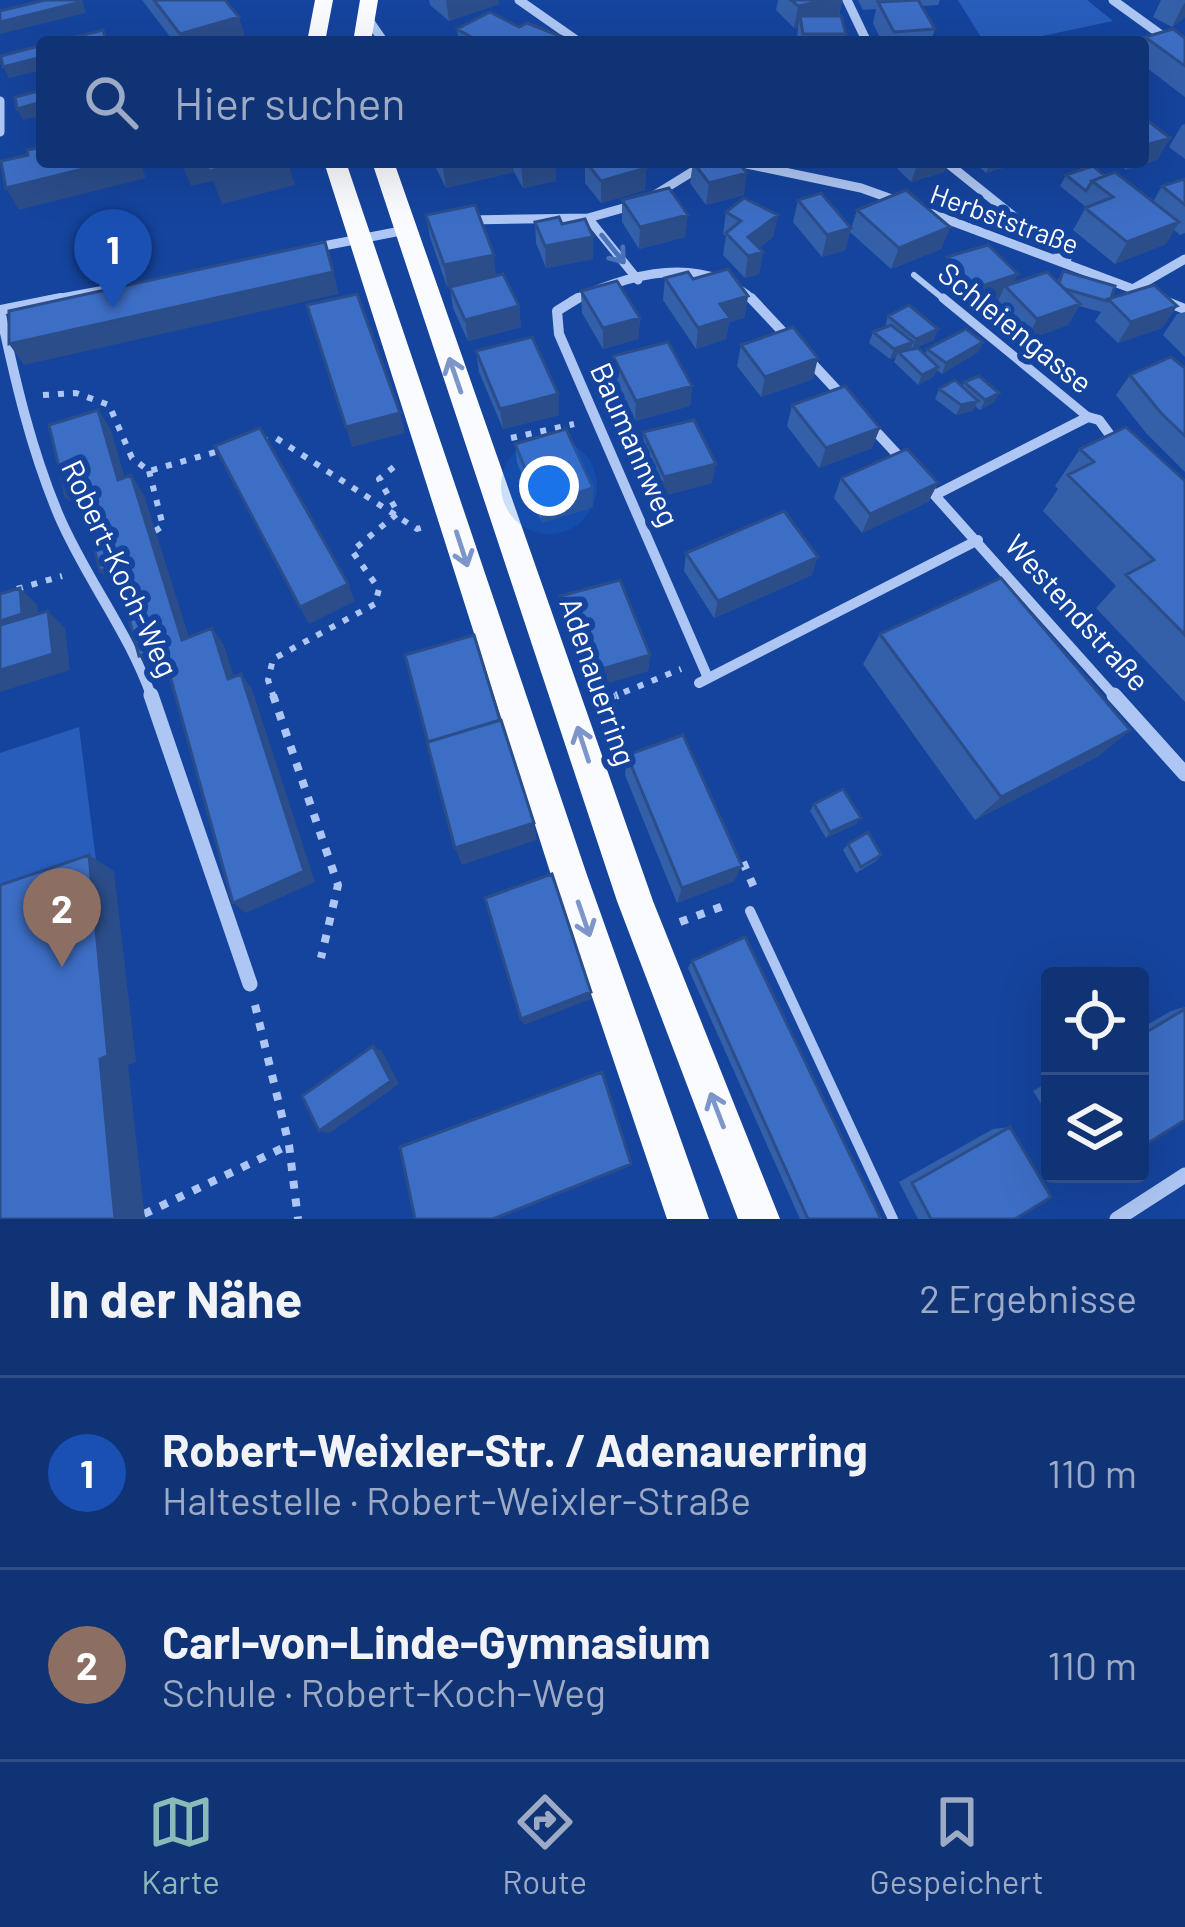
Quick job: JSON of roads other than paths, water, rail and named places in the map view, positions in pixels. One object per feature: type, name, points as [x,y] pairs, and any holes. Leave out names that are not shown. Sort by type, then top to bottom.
[{"type":"main road","points":[[317,36],[324,0]]},
{"type":"main road","points":[[337,168],[688,1219]]},
{"type":"main road","name":"Adenauerring","points":[[385,168],[648,933],[759,1219]]},
{"type":"street","points":[[519,0],[570,36]]},
{"type":"street","points":[[847,0],[864,36]]},
{"type":"street","points":[[1113,0],[1185,52]]},
{"type":"street","points":[[368,8],[381,36]]},
{"type":"street","points":[[0,101],[0,132]]},
{"type":"street","points":[[469,220],[588,218],[659,194],[699,168]]},
{"type":"street","name":"Herbststraße","points":[[766,168],[861,188],[1185,309]]},
{"type":"street","points":[[953,168],[1075,266]]},
{"type":"street","points":[[588,218],[638,280],[689,270],[714,274],[742,290],[977,540]]},
{"type":"street","points":[[291,252],[406,230]]},
{"type":"street","points":[[1133,289],[1185,259]]},
{"type":"street","name":"Baumannweg","points":[[638,280],[576,295],[557,311],[559,334],[701,661],[703,680],[977,540]]},
{"type":"street","points":[[0,310],[135,284]]},
{"type":"street","name":"Robert-Koch-Weg","points":[[0,310],[18,396],[60,518],[136,651],[250,984]]},
{"type":"street","name":"Schleiengasse","points":[[935,495],[1088,417],[1100,420],[1110,435]]},
{"type":"street","name":"Westendstraße","points":[[977,540],[1185,773]]},
{"type":"street","points":[[1117,1219],[1185,1175]]},
{"type":"lane","name":"Schleiengasse","points":[[914,274],[1088,417]]},
{"type":"lane","points":[[749,911],[893,1219]]},
{"type":"place","name":"Robert-Weixler-Str. / Adenauerring","points":[[113,308]]},
{"type":"place","name":"Carl-von-Linde-Gymnasium","points":[[62,967]]}]
